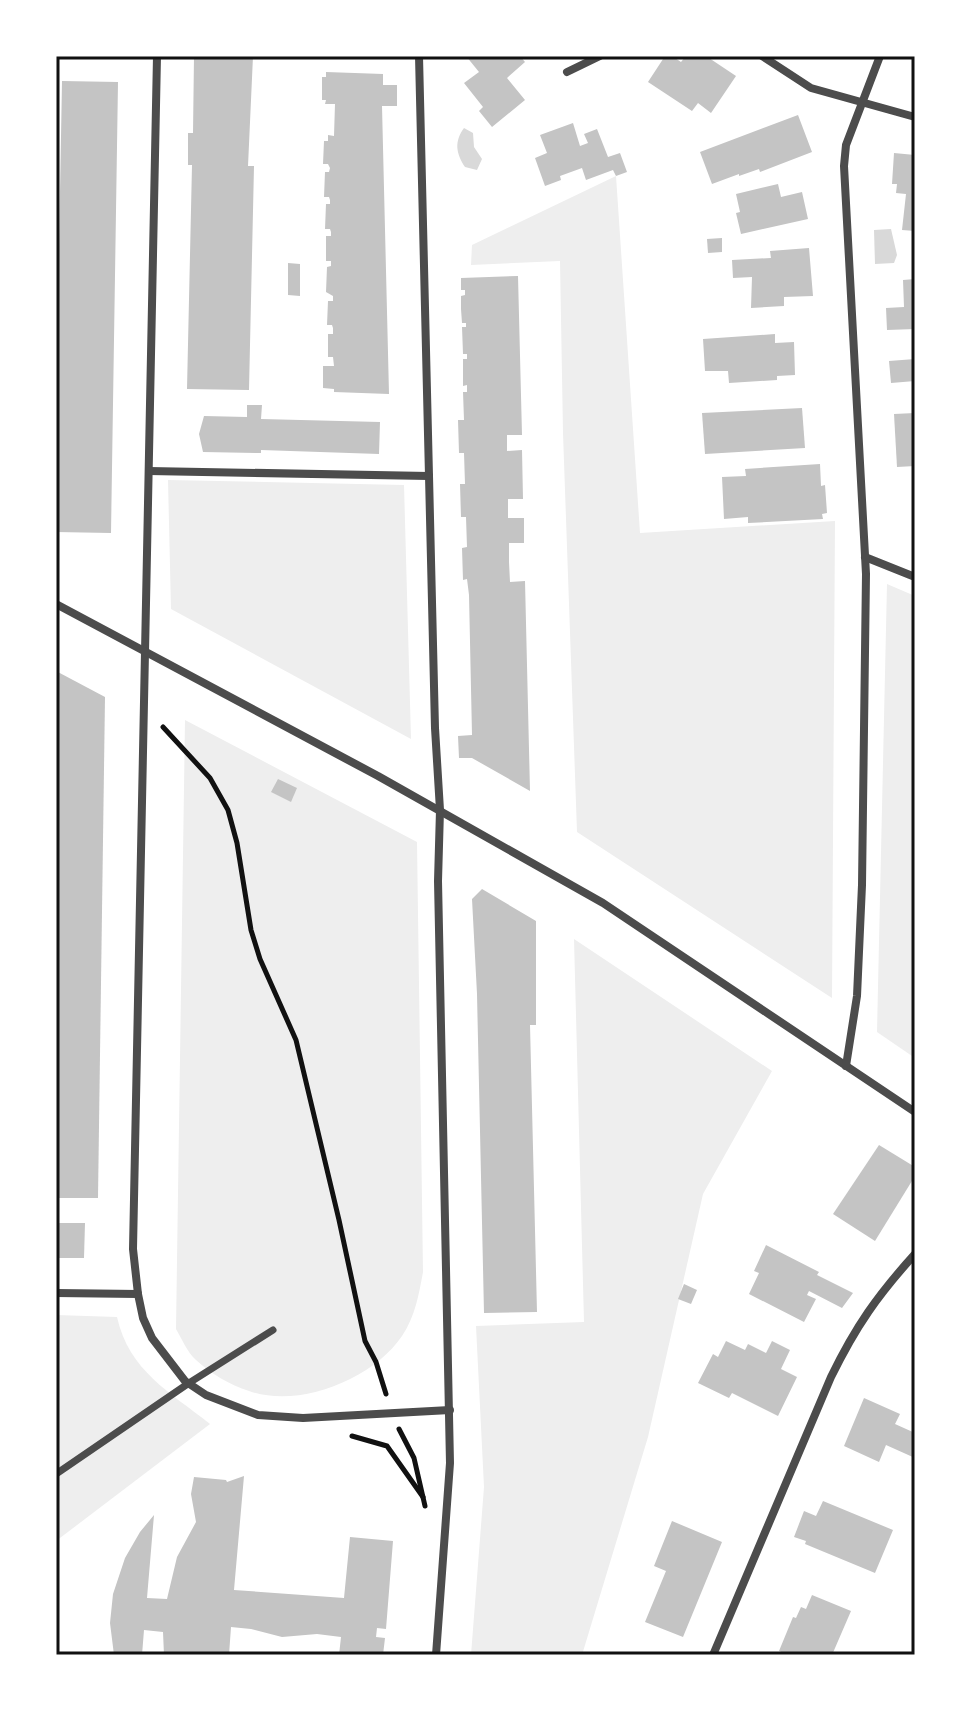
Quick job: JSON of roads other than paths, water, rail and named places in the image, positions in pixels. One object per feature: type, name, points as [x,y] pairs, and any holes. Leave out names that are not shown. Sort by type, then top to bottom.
[{"type":"street","points":[[157,56],[133,1249],[143,1318],[152,1338],[189,1383],[234,1408],[258,1415],[303,1418],[450,1410]]},
{"type":"street","points":[[419,56],[435,728],[440,810],[438,881],[450,1410],[450,1463],[436,1655]]},
{"type":"street","points":[[567,72],[600,56]]},
{"type":"street","points":[[762,56],[811,88],[915,117]]},
{"type":"street","points":[[846,1066],[857,996],[862,885],[865,557],[844,166],[846,145],[880,56]]},
{"type":"street","points":[[149,471],[429,476]]},
{"type":"street","points":[[865,557],[915,577]]},
{"type":"street","points":[[56,604],[440,810],[603,903],[915,1112]]},
{"type":"street","points":[[713,1655],[831,1377],[876,1297],[915,1254]]},
{"type":"street","points":[[56,1293],[138,1294]]},
{"type":"street","points":[[56,1474],[273,1330]]}]
